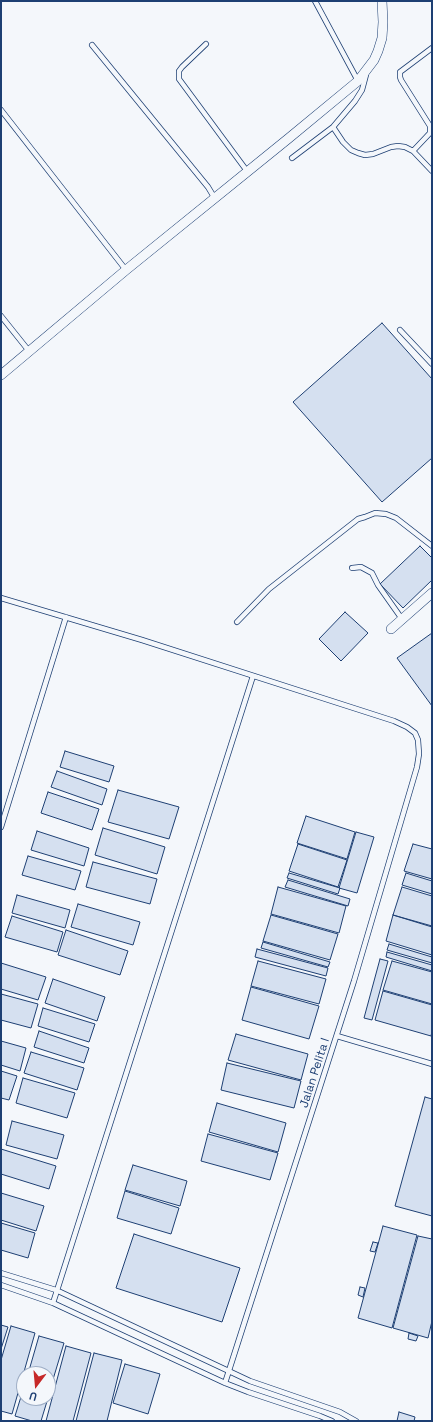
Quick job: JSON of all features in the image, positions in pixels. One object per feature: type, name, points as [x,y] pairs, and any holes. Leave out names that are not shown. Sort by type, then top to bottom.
[{"type":"street","points":[[1,375],[29,350],[214,197],[358,81],[374,60],[382,38],[382,1]]},
{"type":"street","points":[[391,629],[432,593]]},
{"type":"lane","points":[[315,1],[358,81]]},
{"type":"lane","points":[[206,44],[182,67],[179,71],[179,79],[247,171]]},
{"type":"lane","points":[[92,45],[208,187],[214,197]]},
{"type":"lane","points":[[413,151],[430,133],[430,126],[401,80],[400,72],[432,48]]},
{"type":"lane","points":[[292,158],[333,127],[355,101],[362,90],[369,68]]},
{"type":"lane","points":[[1,110],[126,270]]},
{"type":"lane","points":[[333,127],[343,142],[351,150],[365,155],[398,146],[405,147],[413,151],[432,171]]},
{"type":"lane","points":[[1,316],[29,350]]},
{"type":"lane","points":[[400,330],[432,364]]},
{"type":"lane","points":[[237,622],[269,589],[365,516],[375,513],[386,514],[396,518],[432,546]]},
{"type":"lane","points":[[352,568],[361,567],[372,573],[378,585],[402,619]]},
{"type":"lane","name":"Jalan Pelita I","points":[[1,598],[66,617],[394,721],[407,727],[415,733],[418,740],[419,754],[417,767],[337,1036],[226,1383]]},
{"type":"lane","points":[[1,827],[66,617]]},
{"type":"lane","points":[[52,1303],[253,676]]},
{"type":"lane","points":[[337,1036],[432,1064]]},
{"type":"lane","points":[[1,1273],[56,1290],[250,1381],[340,1412],[356,1421]]},
{"type":"lane","points":[[1,1285],[52,1303],[226,1383],[332,1421]]},
{"type":"building","points":[[382,323],[432,379],[432,458],[382,502],[293,402]]},
{"type":"building","points":[[420,546],[432,558],[432,580],[403,608],[380,584]]},
{"type":"building","points":[[345,612],[368,633],[341,661],[319,639]]},
{"type":"building","points":[[432,633],[432,706],[397,658]]},
{"type":"building","points":[[65,751],[114,766],[109,782],[60,767]]},
{"type":"building","points":[[57,771],[107,789],[102,805],[51,787]]},
{"type":"building","points":[[118,790],[179,807],[169,839],[108,822]]},
{"type":"building","points":[[48,792],[99,809],[92,830],[41,813]]},
{"type":"building","points":[[306,816],[355,832],[347,859],[297,843]]},
{"type":"building","points":[[103,828],[165,847],[157,874],[95,855]]},
{"type":"building","points":[[37,831],[89,848],[84,866],[31,850]]},
{"type":"building","points":[[356,832],[374,837],[357,893],[339,888]]},
{"type":"building","points":[[298,844],[347,860],[338,887],[289,871]]},
{"type":"building","points":[[413,844],[432,849],[432,879],[404,871]]},
{"type":"building","points":[[28,856],[81,871],[75,890],[22,875]]},
{"type":"building","points":[[93,862],[157,879],[150,904],[86,887]]},
{"type":"building","points":[[289,873],[340,888],[338,894],[287,878]]},
{"type":"building","points":[[406,873],[432,881],[432,894],[402,885]]},
{"type":"building","points":[[288,880],[350,899],[348,906],[285,887]]},
{"type":"building","points":[[278,887],[346,906],[339,933],[271,914]]},
{"type":"building","points":[[402,887],[432,896],[432,926],[393,915]]},
{"type":"building","points":[[17,895],[70,910],[65,928],[12,913]]},
{"type":"building","points":[[78,904],[140,922],[133,945],[71,927]]},
{"type":"building","points":[[271,915],[338,934],[330,960],[263,941]]},
{"type":"building","points":[[393,915],[432,927],[432,955],[386,941]]},
{"type":"building","points":[[12,916],[63,932],[57,952],[5,937]]},
{"type":"building","points":[[66,930],[128,951],[120,975],[58,955]]},
{"type":"building","points":[[263,942],[330,962],[328,967],[261,948]]},
{"type":"building","points":[[389,944],[432,957],[432,963],[387,950]]},
{"type":"building","points":[[257,949],[328,968],[326,976],[255,957]]},
{"type":"building","points":[[387,952],[432,965],[432,971],[386,957]]},
{"type":"building","points":[[380,959],[388,961],[372,1020],[364,1018]]},
{"type":"building","points":[[258,961],[326,979],[319,1004],[251,986]]},
{"type":"building","points":[[392,961],[432,972],[432,1004],[383,990]]},
{"type":"building","points":[[1,963],[46,977],[38,1000],[1,989]]},
{"type":"building","points":[[53,979],[105,997],[97,1021],[45,1003]]},
{"type":"building","points":[[251,987],[319,1006],[309,1039],[242,1020]]},
{"type":"building","points":[[383,991],[432,1005],[431,1036],[375,1020]]},
{"type":"building","points":[[1,994],[38,1004],[31,1028],[1,1020]]},
{"type":"building","points":[[43,1008],[95,1024],[89,1042],[38,1026]]},
{"type":"building","points":[[39,1031],[89,1048],[84,1063],[34,1047]]},
{"type":"building","points":[[236,1034],[308,1054],[301,1080],[228,1060]]},
{"type":"building","points":[[1,1041],[26,1048],[20,1071],[1,1065]]},
{"type":"building","points":[[31,1052],[84,1068],[77,1090],[24,1073]]},
{"type":"building","points":[[227,1063],[301,1081],[294,1108],[221,1090]]},
{"type":"building","points":[[1,1071],[17,1076],[9,1100],[1,1098]]},
{"type":"building","points":[[23,1078],[75,1093],[67,1118],[16,1103]]},
{"type":"building","points":[[425,1097],[432,1099],[432,1216],[395,1206]]},
{"type":"building","points":[[217,1103],[286,1123],[278,1152],[209,1132]]},
{"type":"building","points":[[12,1121],[64,1135],[57,1159],[6,1145]]},
{"type":"building","points":[[208,1134],[278,1153],[270,1180],[201,1161]]},
{"type":"building","points":[[1,1149],[56,1166],[49,1189],[1,1174]]},
{"type":"building","points":[[133,1165],[187,1181],[180,1206],[125,1190]]},
{"type":"building","points":[[125,1191],[179,1208],[171,1234],[117,1218]]},
{"type":"building","points":[[1,1193],[44,1206],[36,1231],[1,1220]]},
{"type":"building","points":[[1,1223],[35,1233],[28,1258],[1,1250]]},
{"type":"building","points":[[383,1226],[417,1235],[392,1328],[358,1318]]},
{"type":"building","points":[[134,1234],[240,1268],[222,1322],[116,1288]]},
{"type":"building","points":[[418,1236],[432,1239],[432,1321],[428,1338],[393,1328]]},
{"type":"building","points":[[373,1242],[378,1243],[375,1252],[370,1251]]},
{"type":"building","points":[[360,1287],[365,1288],[363,1297],[358,1295]]},
{"type":"building","points":[[1,1325],[8,1327],[1,1349]]},
{"type":"building","points":[[11,1326],[35,1333],[26,1366],[16,1366],[16,1400],[12,1414],[1,1411],[1,1360]]},
{"type":"building","points":[[409,1333],[418,1336],[416,1341],[408,1339]]},
{"type":"building","points":[[39,1336],[64,1343],[56,1370],[56,1366],[30,1366]]},
{"type":"building","points":[[66,1346],[91,1353],[73,1421],[46,1421],[50,1406],[56,1406],[56,1384]]},
{"type":"building","points":[[94,1353],[122,1360],[107,1421],[76,1421]]},
{"type":"building","points":[[125,1364],[160,1374],[148,1414],[113,1403]]},
{"type":"building","points":[[18,1406],[46,1406],[41,1421],[32,1421],[15,1416]]},
{"type":"building","points":[[399,1412],[415,1417],[414,1421],[397,1421]]}]
